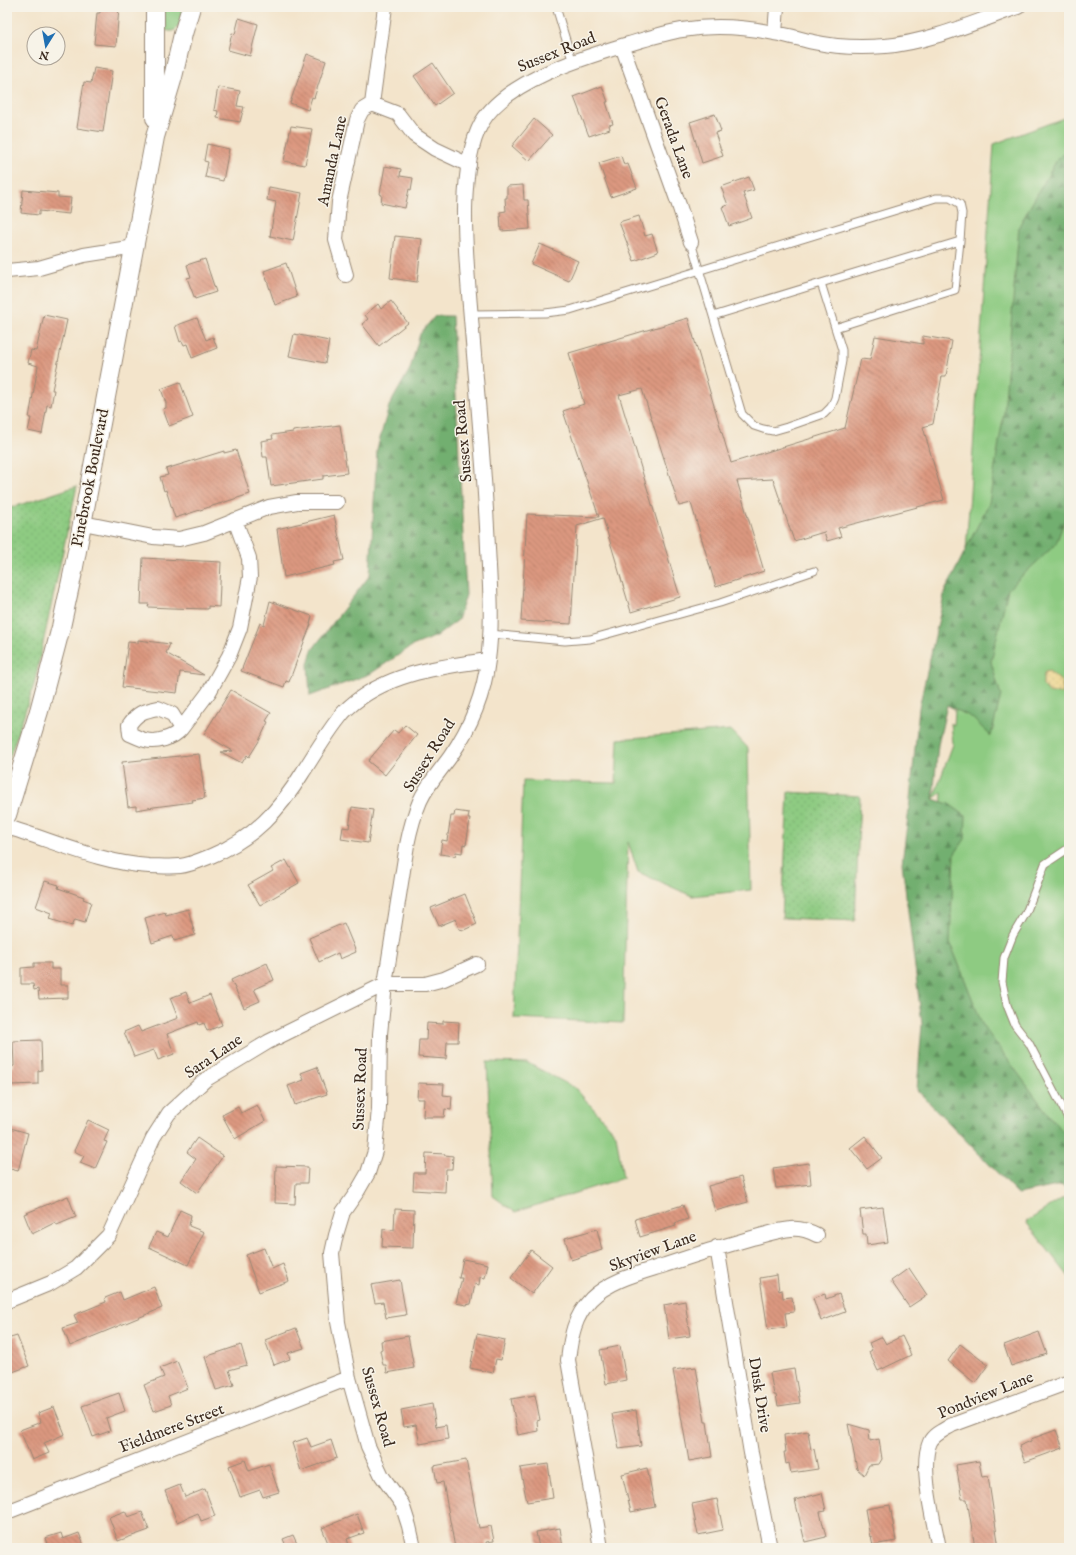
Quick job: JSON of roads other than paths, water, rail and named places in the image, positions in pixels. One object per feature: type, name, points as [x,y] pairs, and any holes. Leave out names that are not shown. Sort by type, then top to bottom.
[{"type":"street","name":"Pinebrook Boulevard","points":[[154,7],[155,137]]},
{"type":"street","name":"Pinebrook Boulevard","points":[[7,815],[39,711],[70,586],[155,137],[173,77],[191,7]]},
{"type":"street","points":[[385,7],[372,104],[398,114],[414,135],[435,149],[469,164]]},
{"type":"street","points":[[775,33],[777,7]]},
{"type":"street","name":"Sussex Road","points":[[414,1548],[402,1504],[382,1476],[368,1446],[349,1378],[338,1322],[332,1253],[343,1212],[368,1173],[375,1151],[379,1109],[380,1034],[407,845],[412,825],[422,798],[453,753],[475,714],[483,687],[488,660],[491,608],[486,499],[466,241],[466,179],[471,151],[483,121],[503,98],[518,87],[538,76],[573,63],[622,46],[682,30],[730,27],[775,33],[815,43],[846,46],[886,46],[923,39],[1018,7]]},
{"type":"street","points":[[154,29],[162,36],[168,38],[176,38],[183,34]]},
{"type":"street","name":"Gerada Lane","points":[[622,46],[691,242]]},
{"type":"street","name":"Amanda Lane","points":[[346,275],[336,240],[339,202],[357,120],[362,110],[372,104]]},
{"type":"street","points":[[7,271],[39,268],[84,255],[135,248]]},
{"type":"street","points":[[82,523],[153,537],[179,539],[204,533],[269,507],[297,502],[337,502]]},
{"type":"street","points":[[181,729],[209,692],[228,656],[240,628],[250,577],[249,558],[235,520]]},
{"type":"street","points":[[7,827],[108,860],[148,866],[180,866],[202,860],[227,850],[248,836],[273,815],[296,784],[325,737],[347,708],[374,688],[403,676],[443,667],[488,660]]},
{"type":"street","name":"Sara Lane","points":[[7,1301],[52,1283],[76,1268],[110,1235],[153,1138],[168,1113],[204,1080],[268,1042],[386,984],[425,984],[444,979],[477,964]]},
{"type":"street","name":"Skyview Lane","points":[[601,1548],[568,1360],[571,1335],[582,1310],[593,1298],[610,1285],[642,1272],[717,1247],[791,1228],[805,1230],[817,1235]]},
{"type":"street","name":"Dusk Drive","points":[[717,1247],[751,1454],[770,1548]]},
{"type":"street","name":"Fieldmere Street","points":[[7,1512],[349,1378]]},
{"type":"street","name":"Pondview Lane","points":[[939,1548],[928,1490],[926,1457],[930,1441],[936,1434],[952,1425],[1069,1382]]},
{"type":"lane","points":[[556,7],[573,63]]},
{"type":"lane","points":[[471,314],[545,313],[570,310],[936,198],[950,198],[960,204],[962,213],[955,290],[835,328]]},
{"type":"lane","points":[[713,316],[960,241]]},
{"type":"lane","points":[[691,242],[742,414],[754,426],[763,429],[773,431],[824,414],[831,408],[835,398],[842,361],[842,350],[821,283]]},
{"type":"lane","points":[[490,634],[565,641],[590,639],[720,603],[814,571]]},
{"type":"lane","points":[[1069,848],[1045,864],[1026,913],[1013,935],[1004,958],[1002,982],[1007,1005],[1015,1025],[1029,1043],[1069,1120]]}]
